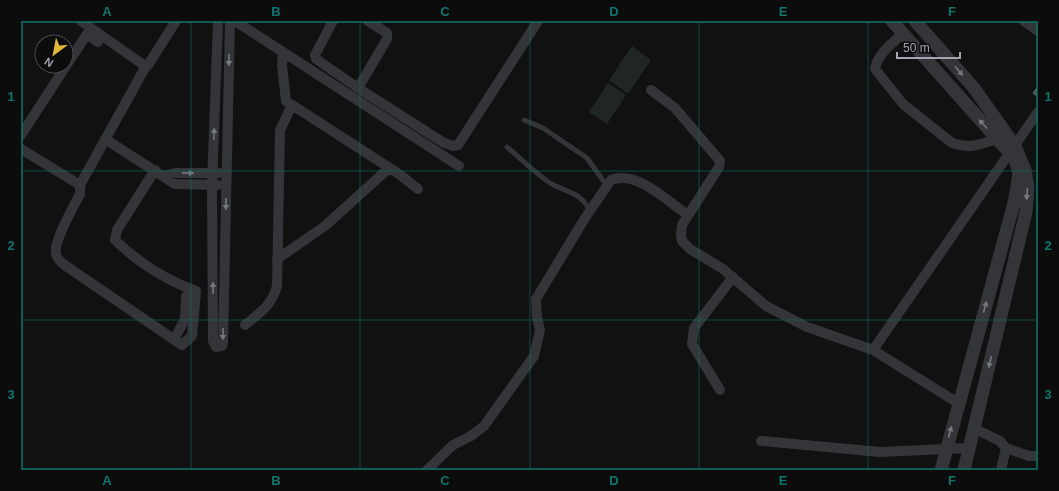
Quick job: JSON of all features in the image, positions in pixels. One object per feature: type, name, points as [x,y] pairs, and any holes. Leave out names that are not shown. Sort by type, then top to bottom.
[{"type":"street","points":[[81,21],[144,69]]},
{"type":"street","points":[[159,173],[117,230],[114,240],[144,266],[178,285],[196,291],[192,336],[182,345],[57,258],[56,246],[80,194],[80,186],[105,139],[144,69],[176,21]]},
{"type":"street","points":[[218,21],[212,185],[213,341],[216,347],[222,346],[223,343],[230,21]]},
{"type":"street","points":[[236,21],[458,166]]},
{"type":"street","points":[[333,21],[315,55],[316,59],[358,88],[444,143],[453,146],[458,145],[538,21]]},
{"type":"street","points":[[358,88],[387,39],[387,33],[368,21]]},
{"type":"street","points":[[892,21],[996,139],[1012,150],[1019,174],[1014,203],[958,403],[941,470]]},
{"type":"street","points":[[915,21],[974,88],[1025,170],[1028,187],[1026,212],[964,470]]},
{"type":"street","points":[[1024,21],[1038,31]]},
{"type":"street","points":[[903,33],[882,54],[877,61],[875,69],[904,104],[952,143],[961,146],[975,147],[996,139]]},
{"type":"street","points":[[74,54],[87,34],[144,69]]},
{"type":"street","points":[[283,53],[282,65],[286,101],[418,188]]},
{"type":"street","points":[[21,135],[61,74]]},
{"type":"street","points":[[651,90],[675,108],[720,161],[719,167],[682,225],[682,242],[690,249],[733,277],[766,306],[782,316],[807,327],[873,350],[958,403]]},
{"type":"street","points":[[245,325],[263,311],[274,296],[277,286],[280,130],[292,106]]},
{"type":"street","points":[[873,350],[1012,150],[1034,125],[1038,112]]},
{"type":"street","points":[[105,139],[175,184],[226,185]]},
{"type":"street","points":[[21,149],[80,186]]},
{"type":"street","points":[[277,259],[325,226],[389,168]]},
{"type":"street","points":[[159,173],[227,173]]},
{"type":"street","points":[[427,470],[453,445],[471,436],[484,426],[534,356],[540,330],[537,317],[536,299],[590,211],[611,180],[626,177],[636,180],[651,188],[688,215]]},
{"type":"street","points":[[720,390],[692,344],[694,328],[733,277]]},
{"type":"street","points":[[174,340],[185,319],[186,296]]},
{"type":"street","points":[[974,428],[1000,441],[1006,448],[1029,456],[1038,456]]},
{"type":"street","points":[[761,441],[880,452],[969,448]]},
{"type":"street","points":[[1001,470],[1006,448]]},
{"type":"lane","points":[[524,120],[543,128],[587,158],[607,186]]},
{"type":"lane","points":[[507,147],[548,182],[561,190],[580,197],[590,211]]},
{"type":"shaded area","points":[[632,46],[651,60],[628,94],[609,80]]},
{"type":"shaded area","points":[[608,83],[626,95],[607,124],[589,112]]},
{"type":"building","points":[[1038,86],[1038,97],[1033,93]]}]
